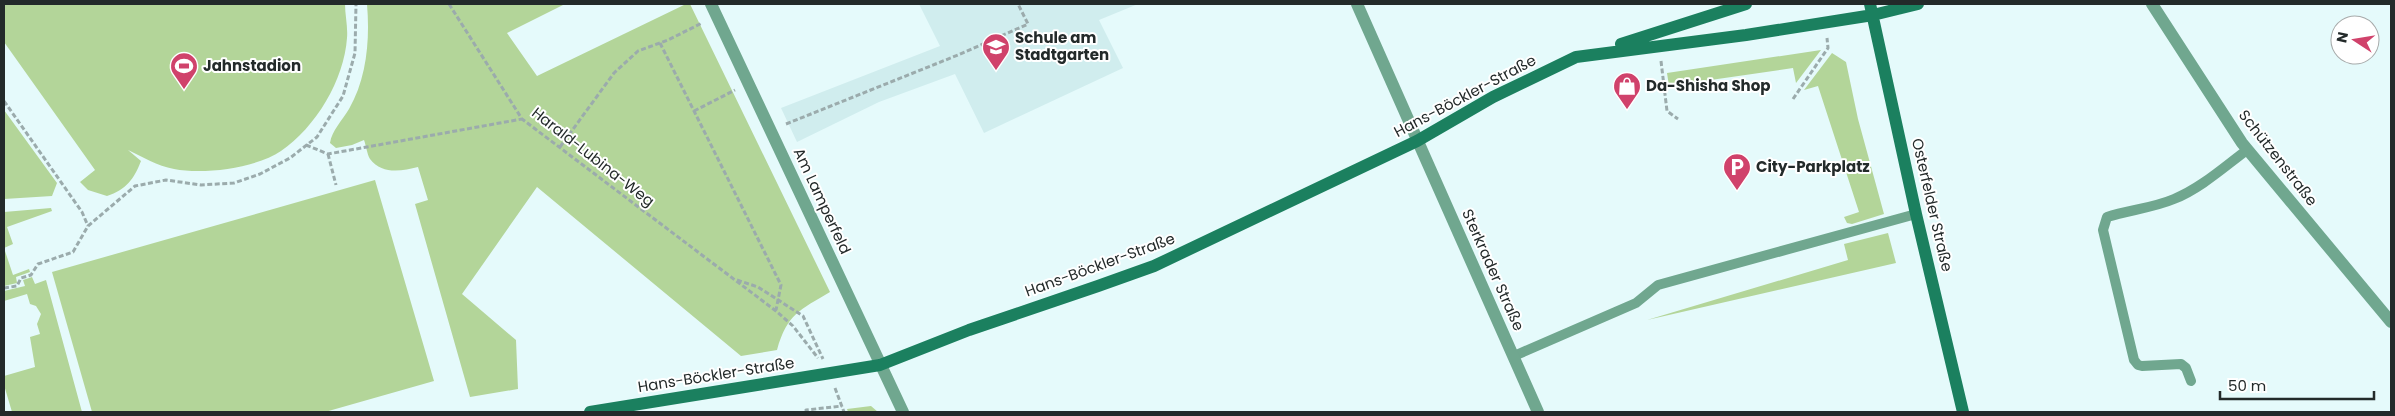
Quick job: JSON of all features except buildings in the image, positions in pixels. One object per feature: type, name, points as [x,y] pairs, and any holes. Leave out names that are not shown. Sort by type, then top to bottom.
[{"type":"main road","name":"Hans-Böckler-Straße","points":[[1590,54],[1746,4]]},
{"type":"main road","name":"Hans-Böckler-Straße","points":[[590,412],[880,365],[969,330],[1154,266],[1417,141],[1493,97],[1576,57],[1825,23],[1872,9],[1918,4]]},
{"type":"main road","name":"Osterfelder Straße","points":[[1872,9],[1916,214],[1963,412]]},
{"type":"street","name":"Sterkrader Straße","points":[[1357,4],[1538,412]]},
{"type":"street","name":"Schützenstraße","points":[[2152,4],[2247,150],[2391,322]]},
{"type":"street","name":"Am Lamperfeld","points":[[713,10],[903,412]]},
{"type":"lane","points":[[2191,381],[2186,368],[2181,364],[2142,366],[2138,365],[2134,360],[2103,230],[2104,223],[2107,217],[2151,207],[2181,196],[2200,185],[2247,150]]},
{"type":"lane","points":[[1514,356],[1636,302],[1658,285],[1916,214]]},
{"type":"path","points":[[4,288],[17,286],[21,278],[31,275],[38,264],[73,252],[88,226],[135,186],[166,180],[201,185],[234,183],[260,174],[290,158],[317,137],[343,96],[355,53],[356,4]]},
{"type":"path","name":"Harald-Lubina-Weg","points":[[449,4],[522,118],[776,311],[793,326],[829,373]]},
{"type":"path","points":[[771,130],[958,55],[1028,24],[1018,4]]},
{"type":"path","points":[[560,147],[614,73],[638,51],[660,43],[713,10]]},
{"type":"path","points":[[1793,99],[1828,48],[1825,23]]},
{"type":"path","points":[[660,43],[781,285],[776,301],[776,311]]},
{"type":"path","points":[[1659,46],[1667,111],[1678,119]]},
{"type":"path","points":[[694,111],[749,83]]},
{"type":"path","points":[[4,101],[82,212],[88,226]]},
{"type":"path","points":[[306,145],[328,154],[522,118]]},
{"type":"path","points":[[328,154],[336,185]]},
{"type":"path","name":"Harald-Lubina-Weg","points":[[734,278],[758,287],[776,301],[803,316],[829,373]]},
{"type":"path","points":[[829,373],[844,412]]},
{"type":"path","points":[[807,412],[806,410],[842,406]]},
{"type":"shaded area","name":"Schule am Stadtgarten","points":[[919,4],[1138,4],[1099,20],[1123,68],[984,133],[955,74],[879,102],[797,142],[781,108],[940,46]]},
{"type":"green space","name":"Jahnstadion","points":[[4,4],[345,4],[347,38],[340,70],[326,101],[306,129],[281,151],[258,162],[244,166],[229,169],[186,171],[162,166],[128,150],[141,161],[128,183],[119,191],[107,196],[88,190],[80,182],[95,170],[4,42]]},
{"type":"green space","points":[[367,4],[565,4],[507,33],[537,76],[686,4],[690,4],[830,292],[796,314],[785,328],[777,350],[741,356],[537,187],[462,294],[516,340],[518,389],[470,397],[415,204],[428,200],[418,167],[405,170],[386,170],[380,168],[370,159],[364,140],[352,145],[336,148],[330,143],[335,130],[349,109],[360,84],[366,58]]},
{"type":"green space","points":[[1821,50],[1796,83],[1793,68],[1669,86],[1667,73]]},
{"type":"green space","points":[[1832,53],[1846,62],[1858,119],[1884,214],[1852,224],[1847,223],[1844,217],[1859,212],[1818,86],[1804,90]]},
{"type":"green space","points":[[4,110],[57,183],[52,196],[4,199]]},
{"type":"green space","points":[[375,180],[434,381],[325,412],[92,412],[52,272]]},
{"type":"green space","points":[[51,208],[52,211],[7,227],[13,244],[4,248],[4,212]]},
{"type":"green space","points":[[1888,233],[1896,263],[1647,320],[1848,260],[1844,244]]},
{"type":"green space","points":[[4,248],[13,275],[29,269],[30,272],[16,277],[17,283],[4,286]]},
{"type":"green space","points":[[32,277],[35,284],[46,280],[82,412],[12,412],[4,385],[4,376],[35,367],[30,337],[40,334],[37,324],[41,314],[36,306],[30,304],[27,294],[4,301],[4,291],[25,286],[23,280]]},
{"type":"green space","points":[[871,406],[878,412],[848,412],[847,409]]},
{"type":"place","name":"Schule am Stadtgarten","points":[[996,71]]},
{"type":"place","name":"Jahnstadion","points":[[184,90]]},
{"type":"place","name":"Da-Shisha Shop","points":[[1627,110]]},
{"type":"place","name":"City-Parkplatz","points":[[1737,191]]}]
